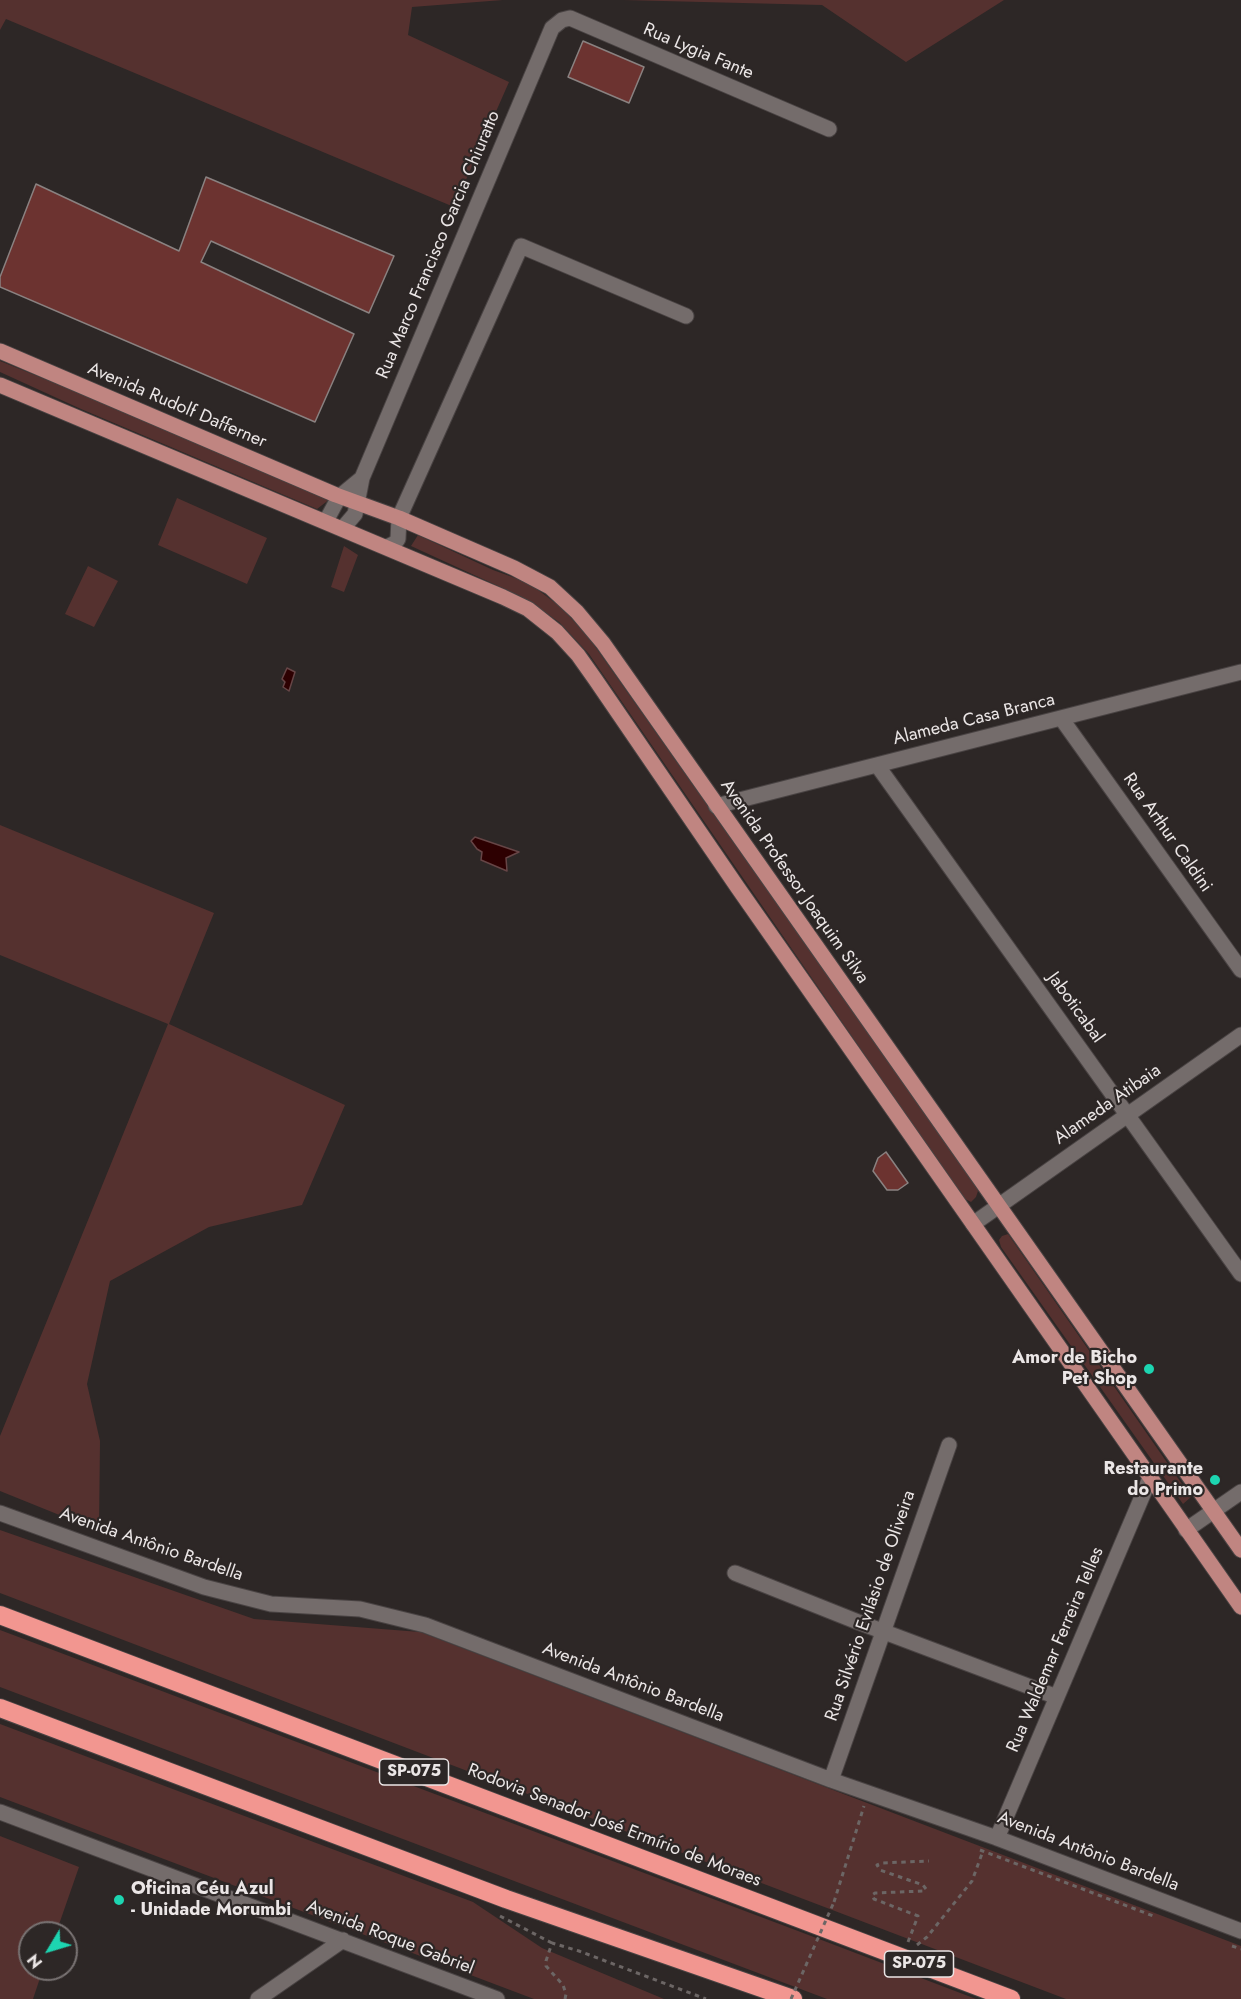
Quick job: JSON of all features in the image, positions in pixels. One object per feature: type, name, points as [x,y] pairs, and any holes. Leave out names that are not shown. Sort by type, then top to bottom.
[{"type":"highway","name":"Rodovia Senador José Ermírio de Moraes","points":[[0,1615],[1011,1999]]},
{"type":"highway","points":[[0,1708],[506,1899],[792,1999]]},
{"type":"main road","name":"Avenida Rudolf Dafferner","points":[[0,351],[339,497],[399,518],[514,567],[550,587]]},
{"type":"main road","points":[[0,385],[503,597],[528,609],[557,632],[586,666],[1241,1606]]},
{"type":"main road","name":"Avenida Professor Joaquim Silva","points":[[550,587],[577,612],[603,643],[1241,1550]]},
{"type":"street","name":"Rua Lygia Fante","points":[[552,28],[562,20],[570,18],[829,129]]},
{"type":"street","name":"Rua Marco Francisco Garcia Chiuratto","points":[[358,504],[362,478],[552,28]]},
{"type":"street","points":[[387,547],[398,539],[399,518],[521,246],[686,316]]},
{"type":"street","name":"Rua Marco Francisco Garcia Chiuratto","points":[[339,497],[362,478]]},
{"type":"street","points":[[326,521],[339,497]]},
{"type":"street","points":[[343,528],[355,514],[358,504]]},
{"type":"street","name":"Alameda Casa Branca","points":[[716,806],[1241,672]]},
{"type":"street","name":"Rua Arthur Caldini","points":[[1061,718],[1241,970]]},
{"type":"street","name":"Jaboticabal","points":[[877,765],[1241,1274]]},
{"type":"street","name":"Alameda Atibaia","points":[[998,1206],[1241,1035]]},
{"type":"street","points":[[973,1224],[998,1206]]},
{"type":"street","name":"Rua Silvério Evilásio de Oliveira","points":[[831,1780],[949,1445]]},
{"type":"street","name":"Rua Waldemar Ferreira Telles","points":[[997,1838],[1150,1478]]},
{"type":"street","points":[[1186,1530],[1241,1492]]},
{"type":"street","name":"Avenida Antônio Bardella","points":[[0,1513],[211,1589],[271,1604],[360,1609],[425,1625],[831,1780],[997,1838],[1241,1931]]},
{"type":"street","points":[[735,1573],[1057,1697]]},
{"type":"street","name":"Avenida Roque Gabriel","points":[[0,1812],[497,1999]]},
{"type":"street","points":[[258,1999],[343,1940]]},
{"type":"path","points":[[792,1999],[834,1902],[867,1798]]},
{"type":"path","points":[[864,1804],[874,1808]]},
{"type":"path","points":[[902,1958],[927,1936],[972,1881],[983,1851],[997,1838]]},
{"type":"path","points":[[973,1847],[1164,1920]]},
{"type":"path","points":[[902,1958],[918,1916],[874,1899],[872,1895],[926,1889],[923,1885],[880,1870],[877,1865],[929,1861]]},
{"type":"path","points":[[506,1899],[499,1912],[500,1916],[552,1943],[706,1999]]},
{"type":"path","points":[[552,1943],[546,1966],[563,1984],[565,1999]]},
{"type":"path","points":[[1226,1943],[1241,1949]]},
{"type":"shaded area","points":[[0,0],[503,0],[412,7],[408,35],[509,82],[454,207],[6,19],[0,30]]},
{"type":"shaded area","points":[[623,0],[1004,0],[906,62],[822,5]]},
{"type":"shaded area","points":[[0,361],[330,499],[317,509],[81,409],[0,372]]},
{"type":"shaded area","points":[[177,498],[267,538],[247,584],[158,545]]},
{"type":"shaded area","points":[[418,535],[493,570],[529,583],[562,608],[589,638],[976,1186],[978,1191],[971,1202],[963,1198],[589,654],[559,622],[522,597],[411,546]]},
{"type":"shaded area","points":[[344,546],[358,555],[344,592],[331,587]]},
{"type":"shaded area","points":[[88,566],[118,581],[94,627],[65,614]]},
{"type":"shaded area","points":[[287,668],[295,672],[289,691],[283,687],[285,682],[282,679]]},
{"type":"shaded area","points":[[0,825],[214,913],[169,1024],[345,1105],[302,1205],[209,1227],[110,1281],[87,1384],[100,1441],[99,1531],[0,1491],[0,1436],[168,1024],[0,955]]},
{"type":"shaded area","points":[[475,837],[519,852],[506,858],[507,871],[481,860],[482,852],[471,841]]},
{"type":"shaded area","points":[[1008,1234],[1191,1497],[1183,1504],[1001,1247],[999,1240]]},
{"type":"shaded area","points":[[0,1530],[254,1619],[420,1632],[1241,1946],[1241,1999],[1066,1999],[0,1593]]},
{"type":"shaded area","points":[[0,1630],[976,1999],[827,1999],[0,1687]]},
{"type":"shaded area","points":[[0,1724],[473,1902],[542,1948],[664,1999],[534,1999],[0,1797]]},
{"type":"shaded area","points":[[0,1836],[79,1867],[60,1921],[18,1921],[18,1981],[39,1981],[33,1999],[0,1999]]},
{"type":"building","points":[[583,41],[644,67],[629,103],[568,77]]},
{"type":"building","points":[[206,177],[394,256],[369,313],[211,241],[201,262],[354,334],[315,422],[0,287],[0,277],[36,184],[179,251]]},
{"type":"building","points":[[886,1152],[908,1183],[898,1190],[887,1190],[873,1171],[878,1158]]},
{"type":"place","name":"Amor de Bicho Pet Shop","points":[[1149,1369]]},
{"type":"place","name":"Restaurante do Primo","points":[[1215,1480]]},
{"type":"place","name":"Oficina Céu Azul - Unidade Morumbi","points":[[119,1900]]}]
